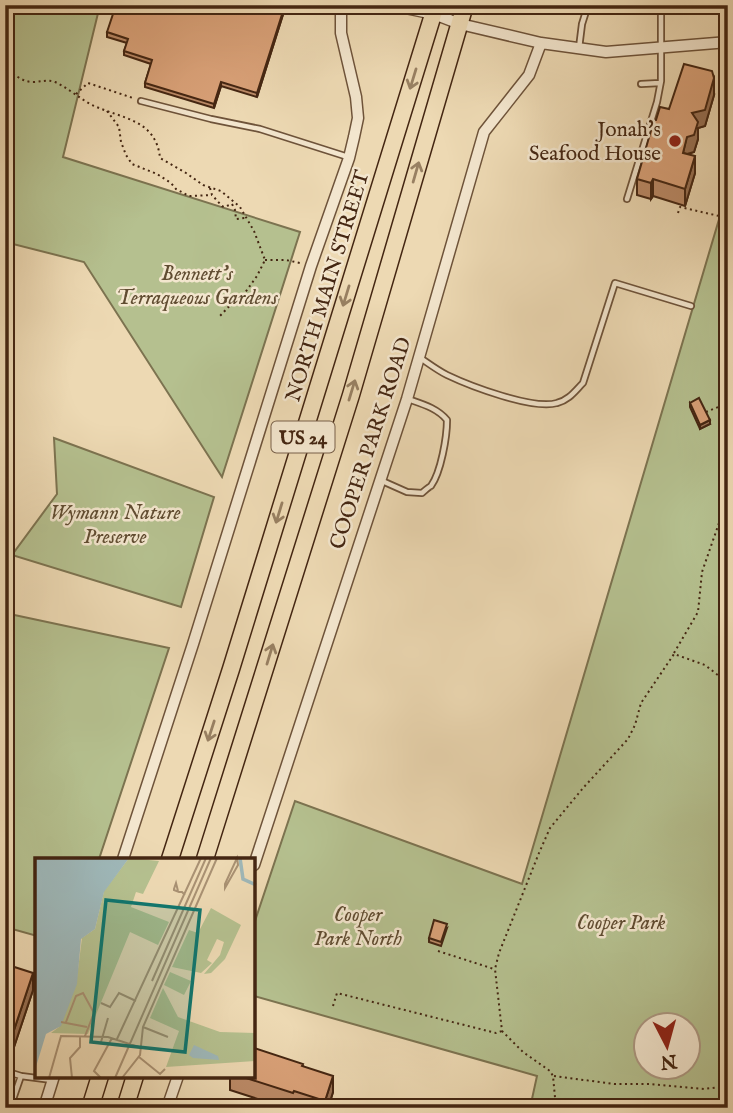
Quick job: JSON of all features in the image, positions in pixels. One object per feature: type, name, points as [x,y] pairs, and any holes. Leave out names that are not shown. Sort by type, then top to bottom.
[{"type":"highway","name":"US 24","points":[[205,858],[351,395],[465,5]]},
{"type":"highway","name":"NORTH MAIN STREET","points":[[170,858],[435,9]]},
{"type":"highway","points":[[90,1108],[99,1078]]},
{"type":"highway","points":[[125,1108],[134,1078]]},
{"type":"street","points":[[123,858],[311,266],[349,158],[358,118],[356,97],[341,33],[341,5]]},
{"type":"street","points":[[391,5],[435,9],[460,24],[541,43],[606,52],[728,42]]},
{"type":"street","name":"COOPER PARK ROAD","points":[[256,859],[407,399],[484,132],[529,75],[541,43]]},
{"type":"street","points":[[44,1108],[53,1078]]},
{"type":"street","points":[[168,1105],[177,1078]]},
{"type":"lane","points":[[579,49],[582,23],[588,5]]},
{"type":"lane","points":[[627,199],[657,102],[662,48],[662,5]]},
{"type":"lane","points":[[641,84],[660,83]]},
{"type":"lane","points":[[141,101],[260,130],[349,158]]},
{"type":"lane","points":[[418,356],[447,375],[500,395],[534,405],[557,403],[571,396],[583,383],[615,283],[691,306]]},
{"type":"lane","points":[[380,480],[407,492],[422,493],[430,486],[438,471],[447,420],[429,407],[407,399]]},
{"type":"lane","points":[[5,1071],[35,1077]]},
{"type":"lane","points":[[10,1108],[21,1076]]},
{"type":"lane","points":[[168,1105],[183,1108]]},
{"type":"path","points":[[5,66],[15,76],[28,82],[53,81],[90,104],[145,127],[155,137],[160,158],[202,186],[221,191],[240,207],[260,244],[265,260],[239,301],[237,297],[219,317]]},
{"type":"path","points":[[76,94],[88,83],[141,101]]},
{"type":"path","points":[[106,110],[120,127],[121,142],[132,164],[157,174],[189,196],[212,195]]},
{"type":"path","points":[[210,188],[212,195],[224,207],[232,204],[236,219],[247,218]]},
{"type":"path","points":[[678,213],[680,207],[728,219],[724,241],[728,264]]},
{"type":"path","points":[[265,260],[286,260],[311,266]]},
{"type":"path","points":[[705,413],[728,403]]},
{"type":"path","points":[[556,1108],[553,1076],[550,1071],[523,1052],[502,1031],[495,969],[499,953],[551,828],[628,739],[641,703],[698,612],[702,572],[728,497]]},
{"type":"path","points":[[674,654],[705,666],[728,683]]},
{"type":"path","points":[[438,951],[495,969]]},
{"type":"path","points":[[333,1006],[337,993],[496,1033],[502,1031]]},
{"type":"path","points":[[553,1076],[614,1084],[704,1089],[728,1086]]},
{"type":"green space","name":"Bennett's Terraqueous Gardens","points":[[5,5],[100,5],[63,157],[300,232],[222,477],[84,262],[5,242]]},
{"type":"green space","name":"Cooper Park","points":[[728,189],[728,1108],[530,1108],[537,1076],[256,997],[256,918],[295,801],[522,884]]},
{"type":"green space","name":"Wymann Nature Preserve","points":[[54,438],[214,497],[181,607],[12,555],[57,494]]},
{"type":"green space","points":[[5,613],[169,648],[99,858],[35,858],[35,935],[5,927]]},
{"type":"building","points":[[116,5],[285,5],[257,93],[221,82],[214,104],[145,83],[152,60],[124,51],[128,39],[107,32]]},
{"type":"building","points":[[684,64],[712,71],[714,78],[705,110],[692,113],[698,122],[694,135],[687,137],[683,153],[695,156],[685,189],[653,179],[651,183],[637,179],[654,120],[660,107],[669,109]]},
{"type":"building","points":[[699,398],[710,420],[700,425],[690,403]]},
{"type":"building","points":[[434,920],[447,924],[441,942],[429,938]]},
{"type":"building","points":[[5,964],[33,973],[13,1033],[5,1031]]},
{"type":"building","points":[[256,1049],[333,1076],[325,1101],[294,1091],[293,1093],[246,1078],[256,1078]]},
{"type":"place","name":"Jonah's Seafood House","points":[[675,141]]},
{"type":"park label","name":"Cooper Park North","points":[[358,926]]}]
